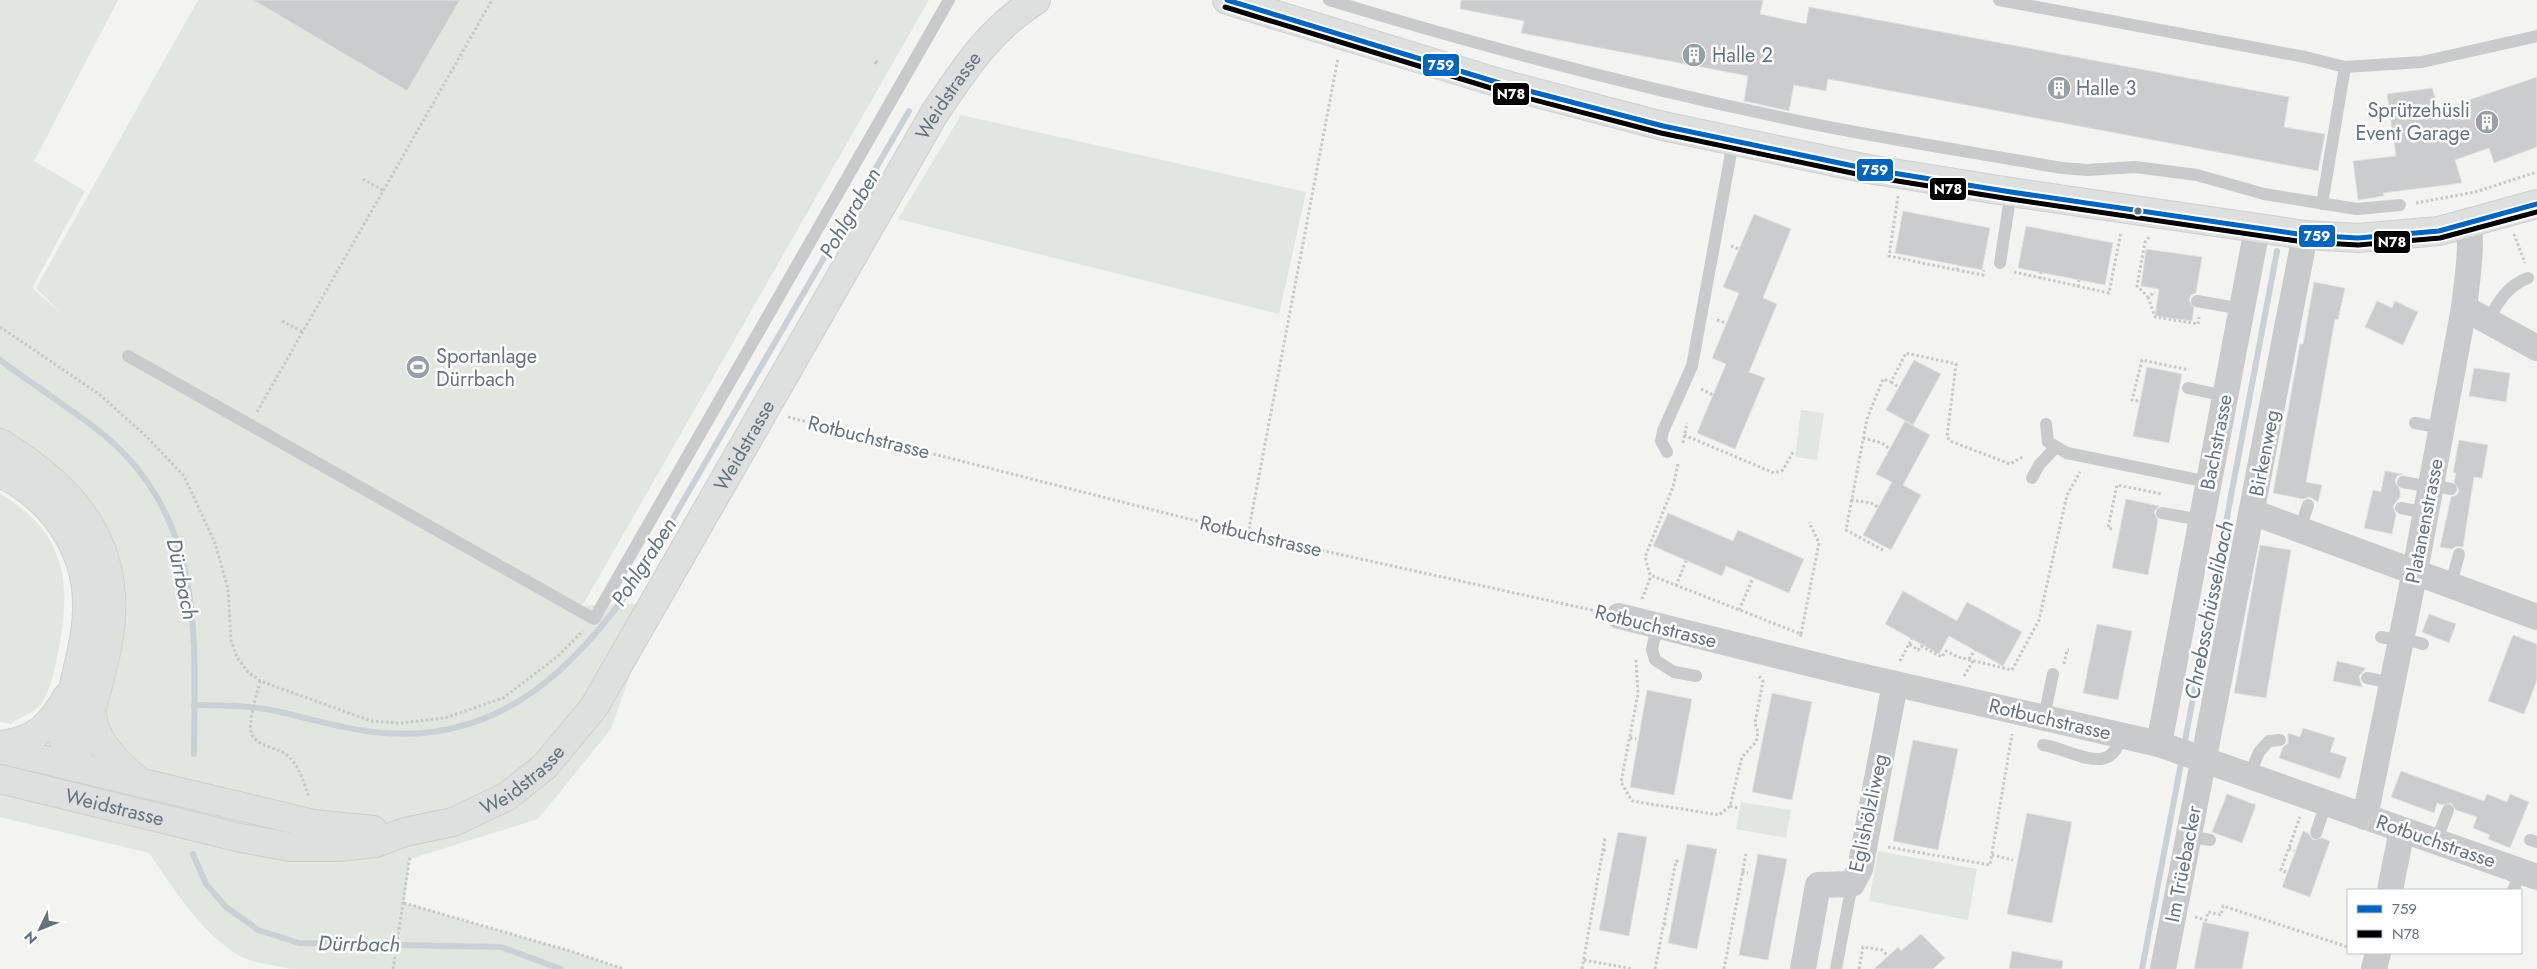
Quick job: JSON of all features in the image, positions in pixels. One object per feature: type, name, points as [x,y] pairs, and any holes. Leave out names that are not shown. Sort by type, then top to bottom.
[{"type":"main road","name":"Weidstrasse","points":[[0,779],[241,838],[290,846],[338,847],[376,843],[405,832],[453,822],[506,797],[545,766],[594,707],[934,114],[969,62],[993,33],[1013,15],[1036,0]]},
{"type":"main road","points":[[1227,0],[1506,85],[1733,142],[1868,169],[2011,192],[2305,235],[2358,238],[2406,235],[2469,223],[2537,204]]},
{"type":"main road","points":[[0,443],[29,461],[58,484],[80,510],[99,545],[110,590],[110,623],[107,647],[92,711],[84,738],[77,753],[67,764],[54,773],[44,775],[0,768]]},
{"type":"main road","points":[[0,473],[26,488],[48,506],[68,534],[81,564],[87,602],[83,642],[64,734],[63,752],[67,764],[77,781],[90,795],[108,805]]},
{"type":"main road","points":[[0,744],[21,742],[42,730],[57,714],[75,682]]},
{"type":"main road","points":[[92,711],[97,731],[107,750],[139,782]]},
{"type":"main road","name":"Weidstrasse","points":[[0,749],[314,824],[405,832]]},
{"type":"street","name":"Platanenstrasse","points":[[2365,817],[2400,633],[2415,571],[2426,513],[2438,487],[2442,428],[2456,398],[2469,266],[2471,238],[2469,223]]},
{"type":"street","name":"Bachstrasse","points":[[2164,746],[2201,520],[2257,228]]},
{"type":"street","name":"Birkenweg","points":[[2199,758],[2252,512],[2305,235]]},
{"type":"street","points":[[2464,308],[2537,348]]},
{"type":"street","points":[[2252,512],[2304,517],[2415,571],[2536,613]]},
{"type":"street","name":"Rotbuchstrasse","points":[[1640,622],[1795,660],[1897,673],[2044,718],[2164,746],[2436,842],[2524,879]]},
{"type":"street","name":"Eglishölzliweg","points":[[1803,969],[1818,885],[1852,884],[1860,869],[1897,673]]},
{"type":"street","name":"Im Trüebacker","points":[[2163,969],[2199,838],[2199,758]]},
{"type":"street","points":[[2391,889],[2402,830]]},
{"type":"street","points":[[2374,969],[2378,954]]},
{"type":"lane","points":[[128,356],[251,423],[594,619],[949,0]]},
{"type":"lane","points":[[1329,0],[1434,31],[1627,83],[1808,123],[2062,168],[2087,170],[2135,167],[2196,175],[2264,194],[2357,210],[2405,204]]},
{"type":"lane","points":[[1999,0],[2305,57],[2345,67],[2422,62],[2537,36]]},
{"type":"lane","points":[[2322,204],[2345,67]]},
{"type":"lane","points":[[1667,452],[1661,441],[1663,431],[1692,366],[1733,142]]},
{"type":"lane","points":[[2000,263],[2011,192]]},
{"type":"lane","points":[[2488,321],[2505,294],[2527,273]]},
{"type":"lane","points":[[2197,301],[2242,309]]},
{"type":"lane","points":[[2188,388],[2225,396]]},
{"type":"lane","points":[[2415,422],[2442,428]]},
{"type":"lane","points":[[2046,424],[2052,444],[2067,452],[2208,482]]},
{"type":"lane","points":[[2032,478],[2052,444]]},
{"type":"lane","points":[[2403,482],[2438,487]]},
{"type":"lane","points":[[2401,508],[2426,513]]},
{"type":"lane","points":[[2162,513],[2201,520]]},
{"type":"lane","points":[[2451,584],[2459,554]]},
{"type":"lane","points":[[1640,622],[1655,660],[1674,672],[1696,676]]},
{"type":"lane","points":[[2044,718],[2053,674]]},
{"type":"lane","points":[[2367,678],[2392,683]]},
{"type":"lane","points":[[2043,744],[2101,760],[2111,757],[2119,746],[2121,735]]},
{"type":"lane","points":[[2249,776],[2259,752],[2269,741],[2280,740]]},
{"type":"lane","points":[[2316,833],[2326,803]]},
{"type":"lane","points":[[2436,842],[2448,810]]},
{"type":"lane","points":[[1836,969],[1852,884]]},
{"type":"path","points":[[251,423],[492,0]]},
{"type":"path","points":[[1248,534],[1342,35]]},
{"type":"path","points":[[871,61],[876,63],[877,63],[877,60],[874,62],[875,64]]},
{"type":"path","points":[[2405,204],[2475,192],[2537,172]]},
{"type":"path","points":[[363,179],[384,191]]},
{"type":"path","points":[[1898,196],[1888,256],[1958,267],[1982,275]]},
{"type":"path","points":[[2015,274],[2109,294],[2123,223]]},
{"type":"path","points":[[2511,226],[2527,273]]},
{"type":"path","points":[[2150,236],[2145,242],[2138,286],[2148,297],[2155,317],[2165,319]]},
{"type":"path","points":[[2040,279],[2041,272]]},
{"type":"path","points":[[2078,287],[2079,280]]},
{"type":"path","points":[[2148,297],[2155,292]]},
{"type":"path","points":[[282,321],[303,332]]},
{"type":"path","points":[[0,327],[99,394],[147,436],[184,476],[215,543],[228,589],[231,640],[237,657],[248,672],[260,682],[371,721],[400,723],[445,718],[504,698],[558,656],[594,619]]},
{"type":"path","points":[[1891,382],[1906,353],[1956,364],[1947,437],[1950,441],[2010,464],[2052,444]]},
{"type":"path","points":[[2138,401],[2132,400],[2142,360],[2190,370]]},
{"type":"path","points":[[1692,366],[1698,374],[1696,387],[1713,395]]},
{"type":"path","points":[[1883,550],[1846,530],[1867,420],[1883,379],[1899,387]]},
{"type":"path","name":"Rotbuchstrasse","points":[[765,411],[1248,534],[1640,622]]},
{"type":"path","points":[[1681,453],[1689,416]]},
{"type":"path","points":[[1684,436],[1774,473],[1783,470],[1793,452]]},
{"type":"path","points":[[1863,438],[1882,443],[1890,449]]},
{"type":"path","points":[[1910,644],[1918,650],[1921,646],[1942,657],[1946,651],[1958,657],[2012,670],[2039,620],[2067,495],[2088,458]]},
{"type":"path","points":[[1679,461],[1673,487],[1645,557],[1650,575],[1801,634]]},
{"type":"path","points":[[2112,529],[2108,528],[2117,485],[2165,495]]},
{"type":"path","points":[[1851,500],[1871,503],[1878,507]]},
{"type":"path","points":[[1795,660],[1819,543],[1810,522]]},
{"type":"path","points":[[1676,586],[1686,561]]},
{"type":"path","points":[[1739,610],[1753,578]]},
{"type":"path","points":[[1640,622],[1636,658],[1638,694],[1621,782],[1632,801],[1719,815],[1730,806],[1742,757],[1759,738],[1755,723],[1763,681]]},
{"type":"path","points":[[1897,673],[1912,640]]},
{"type":"path","points":[[1969,659],[1975,650]]},
{"type":"path","points":[[260,682],[250,726],[251,734],[257,741],[280,751],[298,768],[312,807],[314,824]]},
{"type":"path","points":[[1885,846],[1990,865],[2013,728]]},
{"type":"path","points":[[1630,738],[1636,739]]},
{"type":"path","points":[[1730,806],[1738,808]]},
{"type":"path","points":[[2286,872],[2282,870],[2301,815]]},
{"type":"path","points":[[393,969],[410,859],[405,832]]},
{"type":"path","points":[[1582,969],[1605,838]]},
{"type":"path","points":[[2289,848],[2294,851]]},
{"type":"path","points":[[1603,850],[1608,851]]},
{"type":"path","points":[[1724,969],[1746,854]]},
{"type":"path","points":[[1992,855],[2013,860]]},
{"type":"path","points":[[1655,969],[1676,861],[1680,862]]},
{"type":"path","points":[[1742,872],[1748,873]]},
{"type":"path","points":[[404,903],[561,948],[624,969]]},
{"type":"path","points":[[2211,913],[2222,915],[2223,906],[2347,947]]},
{"type":"path","points":[[1593,911],[1598,912]]},
{"type":"path","points":[[1664,924],[1669,925]]},
{"type":"path","points":[[1730,936],[1735,936]]},
{"type":"path","points":[[1859,969],[1863,947],[1882,950],[1887,955]]},
{"type":"path","points":[[1584,960],[1633,969]]},
{"type":"shaded area","name":"Sportanlage Dürrbach","points":[[0,0],[118,0],[34,161],[85,191],[32,288],[62,314],[36,288],[198,0],[929,0],[584,603],[579,606],[655,603],[611,729],[538,819],[410,859],[404,903],[570,951],[624,969],[291,969],[259,963],[242,957],[228,948],[202,925],[149,853],[0,817],[0,749],[137,781],[102,741],[109,635],[0,443]]},
{"type":"shaded area","points":[[961,115],[1306,192],[1279,314],[898,219]]},
{"type":"shaded area","points":[[1801,410],[1824,413],[1817,460],[1795,457]]},
{"type":"shaded area","points":[[0,494],[21,508],[38,524],[50,541],[58,559],[63,579],[64,600],[59,648],[53,676],[45,697],[36,709],[10,724],[0,722]]},
{"type":"shaded area","points":[[1741,802],[1791,810],[1786,838],[1736,829]]},
{"type":"shaded area","points":[[1878,851],[1977,869],[1968,920],[1869,901]]},
{"type":"building","points":[[253,0],[460,0],[407,91]]},
{"type":"building","name":"Halle 3","points":[[1461,0],[1763,0],[1760,14],[1806,24],[1809,7],[2289,97],[2284,127],[2325,134],[2318,171],[1828,79],[1826,91],[1794,85],[1789,111],[1744,101],[1748,76],[1521,33],[1524,21],[1460,9]]},
{"type":"building","points":[[2537,77],[2537,147],[2494,163],[2489,148],[2455,160],[2462,183],[2383,193],[2384,196],[2358,200],[2353,161],[2396,156],[2387,94],[2432,88],[2439,110]]},
{"type":"building","points":[[1903,211],[1990,228],[1982,270],[1895,253]]},
{"type":"building","points":[[1754,214],[1791,229],[1763,298],[1777,304],[1749,372],[1765,378],[1735,449],[1697,433],[1726,364],[1712,358],[1739,293],[1723,287]]},
{"type":"building","points":[[2026,226],[2113,243],[2105,285],[2018,268]]},
{"type":"building","points":[[2146,249],[2202,257],[2196,293],[2191,295],[2189,300],[2194,308],[2192,321],[2155,316],[2159,289],[2141,286]]},
{"type":"building","points":[[2314,282],[2345,288],[2338,320],[2335,319],[2306,482],[2322,485],[2318,502],[2310,497],[2303,499],[2273,493],[2300,344],[2303,344]]},
{"type":"building","points":[[2377,301],[2392,308],[2395,301],[2418,312],[2403,345],[2365,327]]},
{"type":"building","points":[[1914,360],[1941,374],[1913,425],[1886,410]]},
{"type":"building","points":[[2147,367],[2182,374],[2169,443],[2133,436]]},
{"type":"building","points":[[2474,368],[2510,373],[2506,402],[2469,396]]},
{"type":"building","points":[[1905,421],[1930,435],[1903,485],[1921,495],[1891,550],[1863,535],[1892,482],[1876,474]]},
{"type":"building","points":[[2459,440],[2488,445],[2482,478],[2474,477],[2463,547],[2457,546],[2452,549],[2440,547],[2451,497],[2457,495],[2459,490],[2454,482],[2456,473],[2453,473]]},
{"type":"building","points":[[2385,471],[2403,474],[2397,476],[2395,481],[2400,490],[2400,497],[2393,506],[2396,515],[2392,534],[2364,528],[2373,490],[2381,492]]},
{"type":"building","points":[[2126,499],[2159,506],[2154,512],[2158,520],[2148,575],[2112,568]]},
{"type":"building","points":[[1668,513],[1733,541],[1738,530],[1804,559],[1789,593],[1726,566],[1722,576],[1653,546]]},
{"type":"building","points":[[2260,545],[2291,550],[2266,698],[2234,693]]},
{"type":"building","points":[[1903,591],[1957,621],[1967,602],[2022,632],[2003,666],[1949,636],[1939,654],[1885,624]]},
{"type":"building","points":[[2429,614],[2456,624],[2449,643],[2422,632]]},
{"type":"building","points":[[2097,624],[2132,631],[2118,700],[2083,693]]},
{"type":"building","points":[[2513,635],[2537,644],[2537,680],[2524,714],[2488,701]]},
{"type":"building","points":[[2337,661],[2366,668],[2359,676],[2362,687],[2333,681]]},
{"type":"building","points":[[1647,690],[1692,699],[1674,795],[1630,787]]},
{"type":"building","points":[[1772,693],[1812,702],[1792,800],[1752,792]]},
{"type":"building","points":[[2303,728],[2335,738],[2330,752],[2347,757],[2340,779],[2279,758],[2283,747],[2288,743],[2288,733],[2300,737]]},
{"type":"building","points":[[1913,740],[1958,749],[1938,850],[1893,841]]},
{"type":"building","points":[[2401,771],[2484,801],[2487,794],[2507,802],[2510,794],[2529,802],[2510,848],[2488,839],[2490,835],[2473,828],[2477,817],[2456,810],[2451,803],[2442,805],[2437,803],[2434,813],[2391,797]]},
{"type":"building","points":[[2227,794],[2256,805],[2242,843],[2212,832]]},
{"type":"building","points":[[2027,813],[2072,822],[2052,923],[2007,914]]},
{"type":"building","points":[[2303,831],[2308,833],[2313,840],[2322,838],[2330,841],[2310,897],[2282,887]]},
{"type":"building","points":[[1618,832],[1647,837],[1629,936],[1599,930]]},
{"type":"building","points":[[1687,844],[1717,849],[1697,949],[1668,943]]},
{"type":"building","points":[[1758,854],[1787,859],[1768,960],[1739,955]]},
{"type":"building","points":[[2203,922],[2249,932],[2242,969],[2194,969]]},
{"type":"building","points":[[1921,934],[1945,958],[1933,969],[1874,969],[1898,947],[1901,951]]},
{"type":"building","points":[[2012,951],[2063,961],[2062,969],[2009,969]]},
{"type":"waterway","name":"Pohlgraben","points":[[194,705],[257,708],[360,730],[418,733],[459,727],[496,713],[530,694],[562,669],[590,640],[642,572],[909,111]]},
{"type":"waterway","name":"Chrebsschüsselibach","points":[[2184,746],[2277,251]]},
{"type":"waterway","name":"Dürrbach","points":[[0,360],[104,435],[137,468],[161,504],[177,542],[187,582],[193,623],[195,666],[194,754]]},
{"type":"waterway","name":"Chrebsschüsselibach","points":[[2142,969],[2182,758]]},
{"type":"waterway","name":"Dürrbach","points":[[193,854],[206,884],[226,907],[258,930],[299,943],[501,947],[561,969]]},
{"type":"transit line","name":"759","points":[[1227,0],[1506,85],[1663,126],[1868,169],[2011,192],[2305,235],[2358,238],[2439,231],[2537,204]]},
{"type":"transit line","name":"N78","points":[[1225,7],[1504,92],[1661,133],[1866,176],[2010,199],[2304,242],[2358,245],[2440,238],[2537,212]]},
{"type":"place","name":"Halle 2","points":[[1694,55]]},
{"type":"place","name":"Halle 3","points":[[2059,88]]},
{"type":"place","name":"Sprützehüsli Event Garage","points":[[2487,122]]},
{"type":"place","name":"Sportanlage Dürrbach","points":[[418,367]]}]
